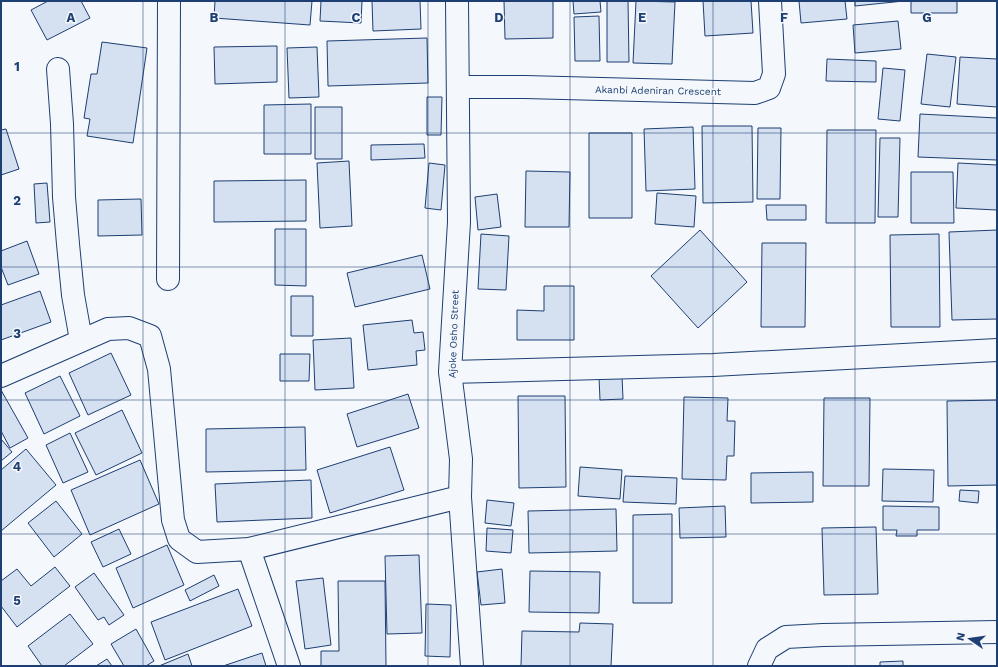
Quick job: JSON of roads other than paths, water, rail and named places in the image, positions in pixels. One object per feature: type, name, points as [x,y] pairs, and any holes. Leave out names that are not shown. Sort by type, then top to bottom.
[{"type":"street","points":[[168,279],[169,1]]},
{"type":"street","name":"Ajoke Osho Street","points":[[457,1],[459,222],[450,372],[461,459],[460,497],[472,666]]},
{"type":"street","name":"Akanbi Adeniran Crescent","points":[[458,87],[525,87],[755,93],[769,88],[774,74],[770,1]]},
{"type":"street","points":[[58,69],[62,124],[64,197],[73,295],[81,340]]},
{"type":"street","points":[[1,376],[108,328],[128,328],[150,336],[159,369],[173,520],[179,539],[197,552],[249,549],[460,497]]},
{"type":"street","points":[[450,372],[713,365],[997,350]]},
{"type":"street","points":[[249,549],[289,666]]},
{"type":"street","points":[[759,666],[767,649],[786,637],[997,632]]}]
